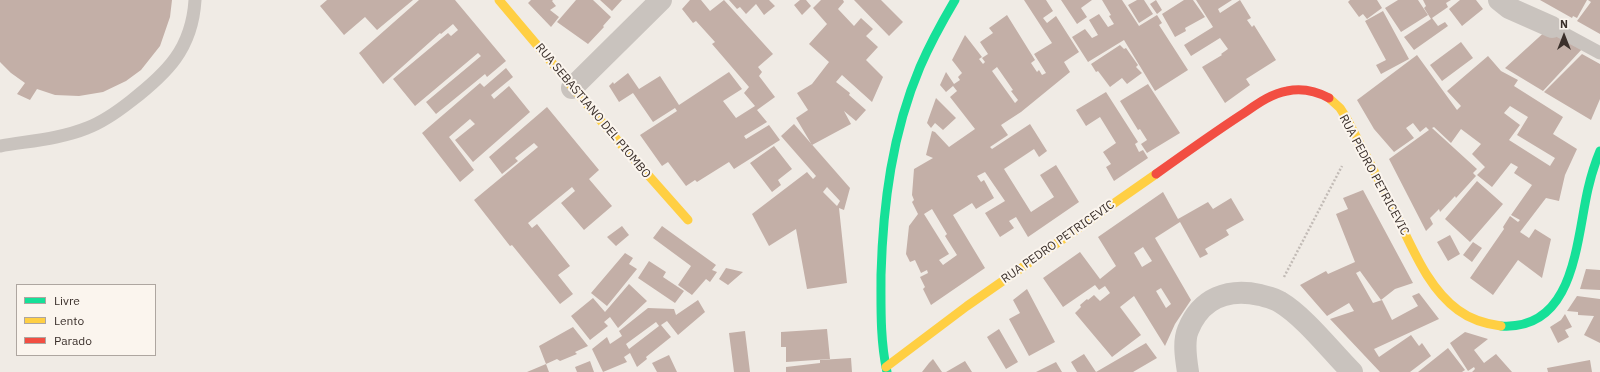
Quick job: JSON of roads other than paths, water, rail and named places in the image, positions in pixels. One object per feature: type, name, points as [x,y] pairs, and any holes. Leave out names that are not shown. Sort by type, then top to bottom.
[{"type":"street","name":"RUA SEBASTIANO DEL PIOMBO","points":[[499,0],[572,88],[688,220]]},
{"type":"street","points":[[572,88],[661,0]]},
{"type":"street","points":[[887,369],[881,305],[881,248],[885,200],[891,158],[902,117],[917,72],[940,23],[955,0]]},
{"type":"street","points":[[1499,0],[1509,8],[1552,27]]},
{"type":"street","name":"RUA PEDRO PETRICEVIC","points":[[887,369],[967,306],[1235,119],[1271,97],[1295,90],[1317,93],[1329,98],[1337,105],[1356,138],[1423,268],[1456,310],[1478,320],[1500,326],[1525,326],[1543,316],[1555,303],[1564,287],[1574,262],[1585,196],[1594,164],[1600,151]]},
{"type":"street","points":[[1188,372],[1186,353],[1188,331],[1197,312],[1213,299],[1229,293],[1249,293],[1280,302],[1297,315],[1352,372]]},
{"type":"lane","points":[[0,146],[62,135],[86,128],[113,115],[157,81],[172,64],[188,36],[194,14],[195,0]]},
{"type":"lane","points":[[1552,27],[1600,53]]}]
